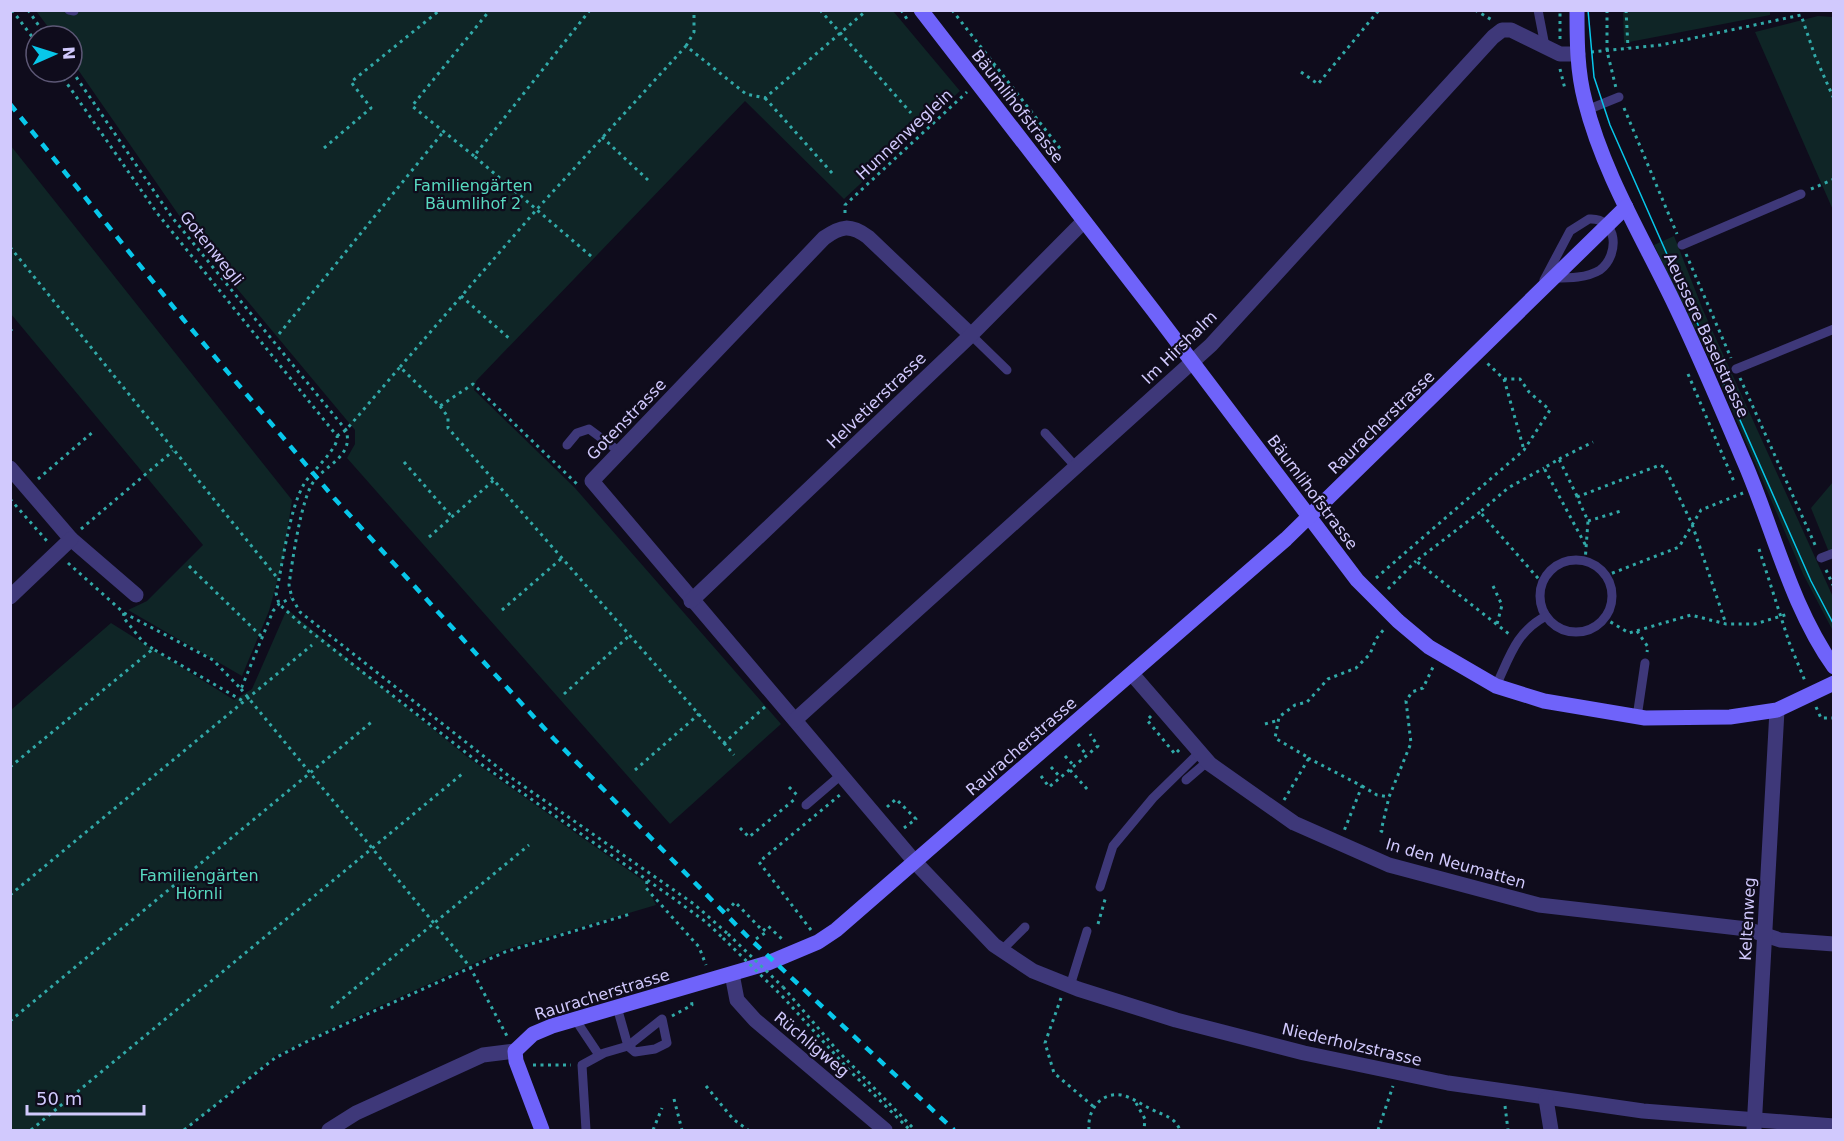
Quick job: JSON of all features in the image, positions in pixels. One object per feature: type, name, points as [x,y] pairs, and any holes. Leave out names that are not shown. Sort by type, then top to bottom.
[{"type":"main road","name":"Bäumlihofstrasse","points":[[921,10],[1364,588],[1394,617],[1440,654],[1496,686],[1544,701],[1637,717],[1730,717],[1777,710],[1833,683]]},
{"type":"main road","name":"Aeussere Baselstrasse","points":[[1577,10],[1578,54],[1587,110],[1626,207],[1675,305],[1756,488],[1801,610],[1833,667]]},
{"type":"main road","name":"Rauracherstrasse","points":[[516,1058],[533,1034],[575,1019],[732,974],[820,941],[915,862],[1309,518],[1626,207]]},
{"type":"main road","points":[[516,1058],[542,1131]]},
{"type":"street","name":"Im Hirshalm","points":[[795,720],[1192,362],[1493,37],[1502,30],[1511,30],[1560,54],[1578,54]]},
{"type":"street","name":"Helvetierstrasse","points":[[691,601],[971,335],[1084,221]]},
{"type":"street","points":[[846,226],[857,229],[868,237],[971,335]]},
{"type":"street","name":"Gotenstrasse","points":[[846,226],[836,229],[824,238],[592,481],[691,601],[915,862]]},
{"type":"street","points":[[10,468],[71,539],[136,595]]},
{"type":"street","points":[[10,597],[71,539]]},
{"type":"street","name":"In den Neumatten","points":[[1132,674],[1204,756],[1294,823],[1389,865],[1539,905],[1747,929],[1780,940],[1833,944]]},
{"type":"street","name":"Keltenweg","points":[[1754,1126],[1777,710]]},
{"type":"street","name":"Niederholzstrasse","points":[[915,862],[1002,950],[1033,970],[1068,986],[1176,1020],[1304,1053],[1398,1073],[1546,1099],[1754,1126],[1833,1126]]},
{"type":"street","name":"Rüchligweg","points":[[732,974],[737,1000],[754,1020],[885,1131]]},
{"type":"street","points":[[329,1131],[356,1113],[483,1055],[516,1058]]},
{"type":"street","points":[[1546,1099],[1551,1131]]},
{"type":"lane","points":[[69,10],[74,11]]},
{"type":"lane","points":[[1538,10],[1545,46]]},
{"type":"lane","points":[[1587,110],[1619,97]]},
{"type":"lane","points":[[1682,245],[1801,194]]},
{"type":"lane","points":[[1531,300],[1549,272],[1570,231],[1588,219],[1597,219],[1607,226],[1614,242],[1605,264],[1592,273],[1573,278],[1554,278]]},
{"type":"lane","points":[[1736,369],[1833,329]]},
{"type":"lane","points":[[971,335],[1007,370]]},
{"type":"lane","points":[[567,445],[577,433],[589,429],[620,452]]},
{"type":"lane","points":[[1045,434],[1076,467]]},
{"type":"lane","points":[[1821,558],[1833,553]]},
{"type":"lane","points":[[1567,562],[1585,562],[1599,569],[1611,589],[1611,601],[1605,618],[1590,630],[1578,633],[1565,631],[1554,625],[1541,606],[1542,584],[1557,566],[1567,562]]},
{"type":"lane","points":[[1496,686],[1517,640],[1529,625],[1546,616]]},
{"type":"lane","points":[[1637,717],[1645,663]]},
{"type":"lane","points":[[1186,780],[1204,756]]},
{"type":"lane","points":[[1103,890],[1113,846],[1153,798],[1204,756]]},
{"type":"lane","points":[[806,805],[846,780]]},
{"type":"lane","points":[[1002,950],[1025,927]]},
{"type":"lane","points":[[1068,986],[1087,931]]},
{"type":"lane","points":[[586,1131],[582,1065],[599,1055],[628,1046],[616,1007]]},
{"type":"lane","points":[[575,1019],[599,1055]]},
{"type":"path","points":[[12,10],[24,26]]},
{"type":"path","points":[[28,10],[38,24]]},
{"type":"path","points":[[324,148],[371,108],[351,82],[440,10]]},
{"type":"path","points":[[490,10],[412,106],[538,208],[592,257]]},
{"type":"path","points":[[474,156],[590,10]]},
{"type":"path","points":[[337,436],[346,430],[538,208],[686,46],[694,32],[694,10]]},
{"type":"path","points":[[820,10],[910,113]]},
{"type":"path","points":[[765,98],[867,10]]},
{"type":"path","points":[[952,10],[1062,151]]},
{"type":"path","points":[[1301,72],[1317,84],[1379,10]]},
{"type":"path","points":[[1560,10],[1560,54]]},
{"type":"path","points":[[1607,10],[1607,51],[1619,97],[1833,587]]},
{"type":"path","points":[[1626,10],[1628,48]]},
{"type":"path","points":[[1607,51],[1661,45],[1801,15],[1833,99]]},
{"type":"path","points":[[686,46],[746,94],[765,98],[833,174]]},
{"type":"path","name":"Hunnenweglein","points":[[846,226],[845,205],[994,65]]},
{"type":"path","points":[[67,84],[156,213],[337,436],[336,446],[304,483],[297,498],[276,593],[279,604],[301,624],[478,762],[706,922],[782,996],[851,1072],[910,1131]]},
{"type":"path","name":"Gotenwegli","points":[[81,84],[171,216],[346,430]]},
{"type":"path","points":[[279,334],[444,131]]},
{"type":"path","points":[[602,137],[648,180]]},
{"type":"path","points":[[1801,194],[1833,179]]},
{"type":"path","points":[[10,247],[279,580]]},
{"type":"path","points":[[461,296],[511,340]]},
{"type":"path","points":[[1477,353],[1504,379],[1524,450]]},
{"type":"path","points":[[400,367],[440,406],[448,417],[448,428],[734,755]]},
{"type":"path","points":[[1364,588],[1524,450],[1550,410],[1528,392],[1520,379],[1504,379]]},
{"type":"path","points":[[440,406],[473,384],[580,487],[592,481]]},
{"type":"path","points":[[1701,406],[1744,504]]},
{"type":"path","points":[[346,430],[348,444],[344,454],[314,481],[305,502],[290,575],[292,598],[304,616],[509,776],[694,904],[783,987],[837,1050],[915,1131]]},
{"type":"path","points":[[27,488],[94,431]]},
{"type":"path","points":[[1376,599],[1416,561],[1508,488],[1593,442]]},
{"type":"path","points":[[71,539],[173,451]]},
{"type":"path","points":[[1559,459],[1588,521],[1585,562]]},
{"type":"path","points":[[404,462],[452,517]]},
{"type":"path","points":[[1577,497],[1660,465],[1665,468],[1692,524],[1726,624]]},
{"type":"path","points":[[1544,468],[1587,548]]},
{"type":"path","points":[[429,537],[494,480]]},
{"type":"path","points":[[1605,576],[1679,548],[1701,510],[1756,488]]},
{"type":"path","points":[[10,499],[56,552],[124,613],[213,660],[241,689],[470,967],[516,1058],[582,1065]]},
{"type":"path","points":[[1588,521],[1620,511]]},
{"type":"path","points":[[1480,512],[1542,584]]},
{"type":"path","points":[[1758,543],[1780,616],[1811,695],[1821,718],[1833,718]]},
{"type":"path","points":[[502,610],[562,558]]},
{"type":"path","points":[[1416,561],[1517,640]]},
{"type":"path","points":[[189,566],[262,637]]},
{"type":"path","points":[[1493,586],[1502,605],[1497,624]]},
{"type":"path","points":[[241,689],[273,611],[279,604],[292,598]]},
{"type":"path","points":[[1605,618],[1629,633],[1691,615],[1726,624],[1755,624],[1801,610]]},
{"type":"path","points":[[124,613],[123,617],[142,642],[243,701]]},
{"type":"path","points":[[1265,724],[1279,720],[1295,705],[1307,702],[1328,679],[1356,668],[1370,654],[1376,639],[1394,617]]},
{"type":"path","points":[[1637,631],[1648,647],[1645,663]]},
{"type":"path","points":[[564,694],[630,635]]},
{"type":"path","points":[[10,895],[312,645]]},
{"type":"path","points":[[10,767],[153,649]]},
{"type":"path","points":[[1383,832],[1381,831],[1389,797],[1411,743],[1406,701],[1412,692],[1423,688],[1440,654]]},
{"type":"path","points":[[724,743],[775,697]]},
{"type":"path","points":[[635,770],[699,714]]},
{"type":"path","points":[[10,1021],[374,720]]},
{"type":"path","points":[[1279,720],[1275,738],[1377,795],[1389,797]]},
{"type":"path","points":[[1155,740],[1163,732]]},
{"type":"path","points":[[1041,776],[1049,787],[1087,756],[1098,746],[1090,734]]},
{"type":"path","points":[[1078,744],[1087,756]]},
{"type":"path","points":[[1065,756],[1089,790]]},
{"type":"path","points":[[1278,811],[1308,758]]},
{"type":"path","points":[[1051,767],[1060,778]]},
{"type":"path","points":[[31,1131],[462,774]]},
{"type":"path","points":[[820,941],[759,862],[846,780]]},
{"type":"path","points":[[1340,843],[1362,786]]},
{"type":"path","points":[[740,828],[749,837],[798,796]]},
{"type":"path","points":[[876,816],[896,799],[916,819]]},
{"type":"path","points":[[331,1008],[529,845]]},
{"type":"path","points":[[647,881],[646,888],[655,900],[699,947],[705,957],[710,981]]},
{"type":"path","points":[[1097,925],[1103,890]]},
{"type":"path","points":[[727,911],[735,902],[764,932]]},
{"type":"path","points":[[184,1131],[275,1058],[470,967],[534,942],[630,914]]},
{"type":"path","points":[[756,939],[768,926],[795,952]]},
{"type":"path","points":[[1068,986],[1045,1043],[1054,1073],[1094,1107]]},
{"type":"path","points":[[1378,1131],[1398,1073]]},
{"type":"path","points":[[706,1086],[734,1119],[748,1131]]},
{"type":"path","points":[[1506,1092],[1505,1114],[1508,1131]]},
{"type":"path","points":[[1089,1131],[1088,1121],[1094,1107],[1110,1096],[1122,1095],[1166,1114],[1176,1121],[1180,1131]]},
{"type":"path","points":[[674,1099],[682,1131]]},
{"type":"path","points":[[1133,1100],[1141,1108],[1145,1119],[1144,1131]]},
{"type":"path","points":[[653,1131],[662,1108]]},
{"type":"green space","name":"Familiengärten Bäumlihof 2","points":[[36,11],[893,11],[960,91],[844,199],[745,101],[476,381],[474,390],[575,488],[781,724],[670,824],[347,458],[355,444],[355,430],[194,237],[84,78],[84,24],[46,24]]},
{"type":"green space","points":[[1623,11],[1770,11],[1770,15],[1624,43]]},
{"type":"green space","points":[[1818,16],[1833,17],[1833,210],[1755,32]]},
{"type":"green space","points":[[11,146],[292,500],[283,560],[269,611],[242,676],[128,610],[147,601],[203,545],[11,314]]},
{"type":"green space","points":[[1674,236],[1703,310],[1833,597],[1833,631],[1803,574],[1719,379],[1654,245]]},
{"type":"green space","points":[[1833,482],[1833,562],[1811,508]]},
{"type":"green space","name":"Familiengärten Hörnli","points":[[287,609],[466,756],[644,881],[656,905],[504,950],[349,1020],[275,1056],[185,1130],[11,1130],[11,710],[111,623],[234,700],[252,689]]},
{"type":"tram line","points":[[1588,10],[1594,77],[1610,125],[1811,581],[1834,625]]},
{"type":"railway","points":[[10,104],[183,319],[334,498],[554,739],[749,938],[954,1130]]}]
